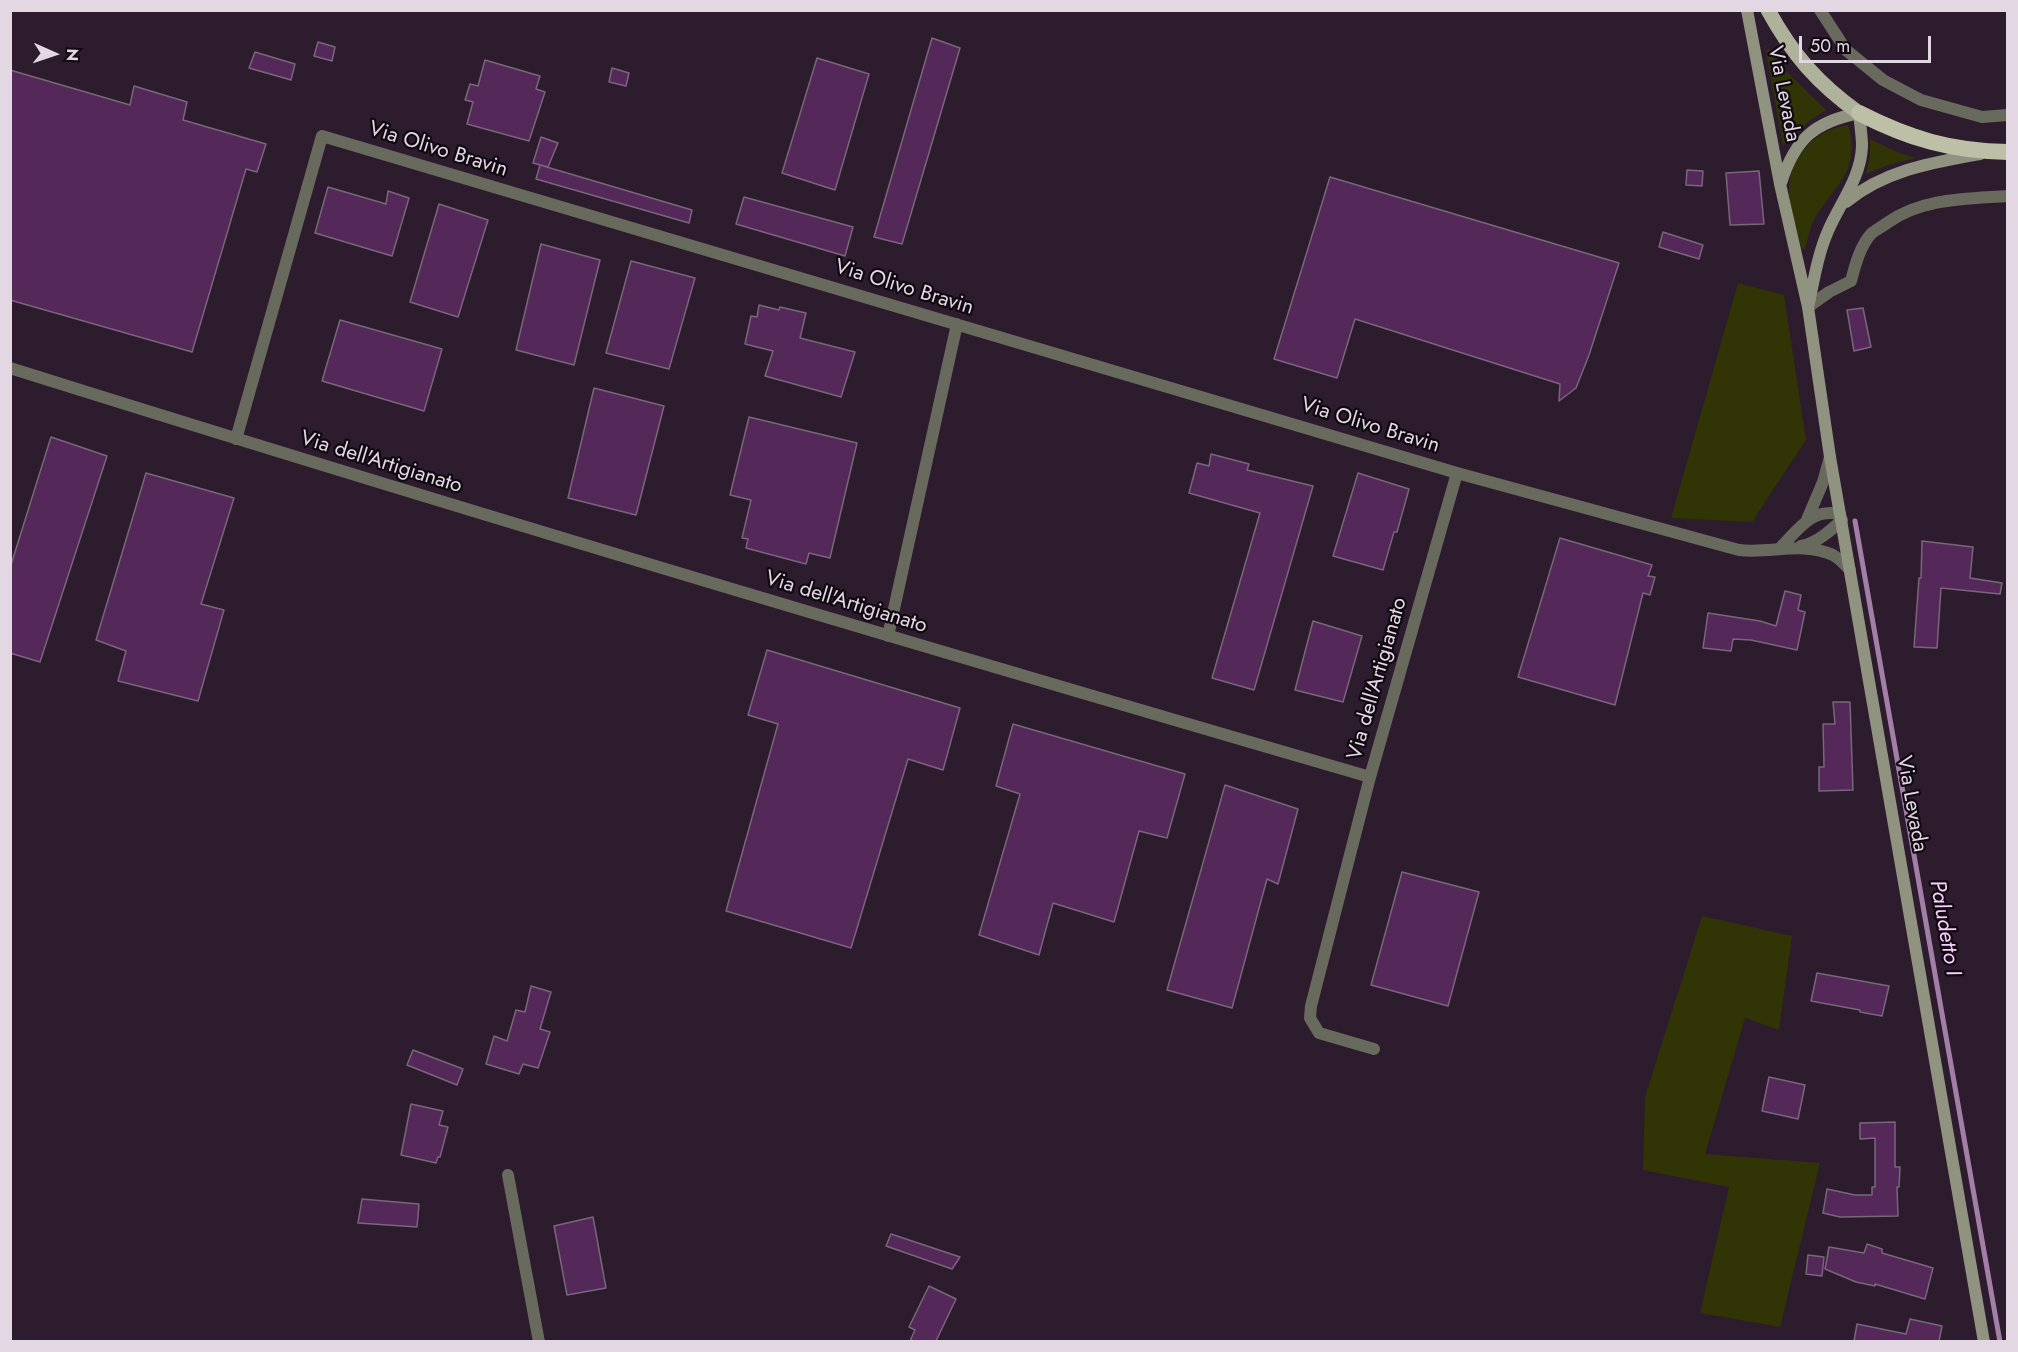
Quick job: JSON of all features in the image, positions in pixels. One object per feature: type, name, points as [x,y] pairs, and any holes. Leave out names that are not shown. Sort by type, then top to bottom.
[{"type":"highway","points":[[1859,113],[1888,128],[1931,143],[2000,152]]},
{"type":"main road","name":"Via Levada","points":[[1747,10],[1780,184],[1808,308],[1830,457],[1984,1341]]},
{"type":"main road","points":[[1768,10],[1782,34],[1815,77],[1859,113]]},
{"type":"main road","name":"Via Levada","points":[[1780,184],[1788,160],[1808,136],[1838,117],[1859,113],[1862,145],[1859,164],[1853,184],[1827,233],[1818,259],[1808,308]]},
{"type":"main road","name":"Via Levada","points":[[1840,207],[1863,188],[1880,179],[1931,163],[2000,152]]},
{"type":"street","points":[[1820,10],[1846,50],[1882,80],[1921,100],[1982,117],[2007,115]]},
{"type":"street","name":"Via Olivo Bravin","points":[[236,439],[322,135],[1456,473],[1739,550],[1756,552],[1794,547]]},
{"type":"street","points":[[1808,308],[1829,292],[1851,281],[1858,259],[1871,235],[1893,219],[1913,208],[1950,200],[2007,196]]},
{"type":"street","points":[[888,636],[957,324]]},
{"type":"street","name":"Via dell'Artigianato","points":[[10,368],[236,439],[888,636],[1370,777],[1456,473]]},
{"type":"street","points":[[1806,523],[1823,482],[1830,457]]},
{"type":"street","points":[[1780,548],[1818,513],[1828,512],[1841,517],[1821,537],[1808,544],[1794,547]]},
{"type":"street","points":[[1794,547],[1818,550],[1834,556],[1850,570]]},
{"type":"street","points":[[1370,777],[1311,1006],[1310,1018],[1319,1033],[1374,1049]]},
{"type":"street","points":[[508,1176],[539,1341]]},
{"type":"green space","points":[[1769,49],[1788,73],[1826,110],[1809,121],[1783,146],[1766,51]]},
{"type":"green space","points":[[1848,125],[1852,154],[1849,166],[1815,218],[1805,249],[1801,248],[1789,193],[1793,168],[1798,157],[1814,139]]},
{"type":"green space","points":[[1870,139],[1915,158],[1866,174],[1870,155]]},
{"type":"green space","points":[[1738,283],[1784,295],[1806,440],[1752,522],[1671,518]]},
{"type":"green space","points":[[1702,916],[1792,936],[1779,1030],[1745,1018],[1705,1154],[1820,1163],[1780,1327],[1700,1313],[1729,1187],[1643,1170],[1645,1097]]},
{"type":"building","points":[[932,38],[960,48],[902,244],[874,237]]},
{"type":"building","points":[[318,42],[335,47],[332,61],[314,56]]},
{"type":"building","points":[[255,52],[295,64],[291,80],[249,68]]},
{"type":"building","points":[[817,58],[869,74],[835,190],[782,173]]},
{"type":"building","points":[[485,60],[540,76],[536,89],[545,92],[529,141],[467,124],[473,102],[465,100],[470,84],[478,86]]},
{"type":"building","points":[[612,68],[629,73],[626,86],[609,82]]},
{"type":"building","points":[[10,70],[130,105],[134,86],[187,102],[183,120],[266,144],[257,172],[246,169],[192,352],[10,300]]},
{"type":"building","points":[[541,137],[558,143],[548,167],[533,163]]},
{"type":"building","points":[[540,165],[692,210],[689,223],[536,179]]},
{"type":"building","points":[[1687,170],[1703,171],[1702,186],[1686,185]]},
{"type":"building","points":[[1759,171],[1764,224],[1730,225],[1726,173]]},
{"type":"building","points":[[1330,177],[1619,263],[1576,388],[1559,401],[1560,384],[1355,319],[1337,378],[1274,359]]},
{"type":"building","points":[[328,187],[386,204],[388,191],[409,198],[392,256],[315,233]]},
{"type":"building","points":[[744,197],[853,227],[845,256],[736,224]]},
{"type":"building","points":[[439,204],[488,220],[458,317],[410,302]]},
{"type":"building","points":[[1663,232],[1703,245],[1699,259],[1659,247]]},
{"type":"building","points":[[541,244],[600,260],[574,365],[516,350]]},
{"type":"building","points":[[631,261],[695,278],[669,369],[606,353]]},
{"type":"building","points":[[759,305],[806,313],[800,338],[855,352],[841,397],[765,376],[773,351],[745,344],[751,316],[757,317]]},
{"type":"building","points":[[1863,308],[1871,347],[1854,351],[1847,310]]},
{"type":"building","points":[[340,320],[442,349],[424,411],[322,381]]},
{"type":"building","points":[[594,388],[664,406],[636,515],[568,498]]},
{"type":"building","points":[[749,417],[857,443],[830,558],[809,553],[806,564],[746,548],[748,539],[742,538],[751,500],[730,495]]},
{"type":"building","points":[[51,437],[107,456],[40,662],[10,653],[10,568]]},
{"type":"building","points":[[1211,454],[1249,464],[1247,470],[1313,486],[1254,690],[1212,678],[1260,513],[1189,493],[1197,463],[1209,466]]},
{"type":"building","points":[[146,473],[234,498],[201,604],[224,610],[198,701],[118,681],[126,651],[96,640]]},
{"type":"building","points":[[1358,473],[1409,489],[1383,570],[1333,556]]},
{"type":"building","points":[[1560,538],[1652,565],[1648,576],[1655,577],[1650,595],[1643,593],[1615,705],[1518,677]]},
{"type":"building","points":[[1922,541],[1973,547],[1970,578],[2002,583],[2000,594],[1941,588],[1937,648],[1914,647]]},
{"type":"building","points":[[1785,591],[1801,595],[1798,610],[1805,612],[1797,650],[1751,640],[1733,639],[1731,651],[1703,648],[1708,613],[1760,621],[1776,626]]},
{"type":"building","points":[[1313,621],[1362,636],[1343,702],[1295,690]]},
{"type":"building","points":[[767,650],[960,708],[943,770],[908,759],[851,948],[726,911],[778,724],[748,715]]},
{"type":"building","points":[[1833,702],[1850,702],[1853,790],[1819,791],[1819,767],[1824,767],[1823,724],[1835,724]]},
{"type":"building","points":[[1013,724],[1185,774],[1167,838],[1139,831],[1114,922],[1053,903],[1039,955],[979,935],[1020,794],[996,786]]},
{"type":"building","points":[[1225,785],[1298,809],[1278,884],[1267,879],[1232,1008],[1167,990]]},
{"type":"building","points":[[1402,872],[1479,892],[1448,1006],[1371,985]]},
{"type":"building","points":[[1817,973],[1889,986],[1882,1016],[1811,1001]]},
{"type":"building","points":[[531,986],[551,992],[540,1029],[550,1032],[538,1068],[523,1064],[519,1074],[486,1064],[494,1036],[507,1041],[516,1010],[525,1012]]},
{"type":"building","points":[[413,1050],[463,1069],[457,1085],[407,1065]]},
{"type":"building","points":[[1769,1077],[1805,1085],[1798,1119],[1762,1111]]},
{"type":"building","points":[[411,1104],[443,1111],[439,1125],[448,1127],[440,1157],[436,1163],[401,1155]]},
{"type":"building","points":[[1895,1122],[1895,1167],[1900,1167],[1899,1187],[1897,1187],[1898,1216],[1840,1217],[1823,1213],[1827,1189],[1855,1195],[1872,1195],[1872,1187],[1875,1187],[1875,1138],[1860,1139],[1860,1123]]},
{"type":"building","points":[[362,1199],[419,1204],[417,1227],[358,1223]]},
{"type":"building","points":[[593,1217],[606,1288],[567,1295],[554,1226]]},
{"type":"building","points":[[891,1234],[960,1257],[952,1269],[886,1246]]},
{"type":"building","points":[[1867,1244],[1882,1249],[1882,1253],[1933,1268],[1925,1299],[1875,1284],[1875,1286],[1856,1282],[1825,1269],[1829,1247],[1864,1253]]},
{"type":"building","points":[[1808,1255],[1824,1257],[1822,1276],[1806,1274]]},
{"type":"building","points":[[929,1286],[956,1299],[936,1341],[910,1341],[915,1330],[909,1327]]},
{"type":"building","points":[[1910,1319],[1942,1326],[1939,1341],[1854,1341],[1857,1324],[1906,1334]]},
{"type":"waterway","name":"Paludetto I","points":[[1855,521],[2000,1342]]}]
